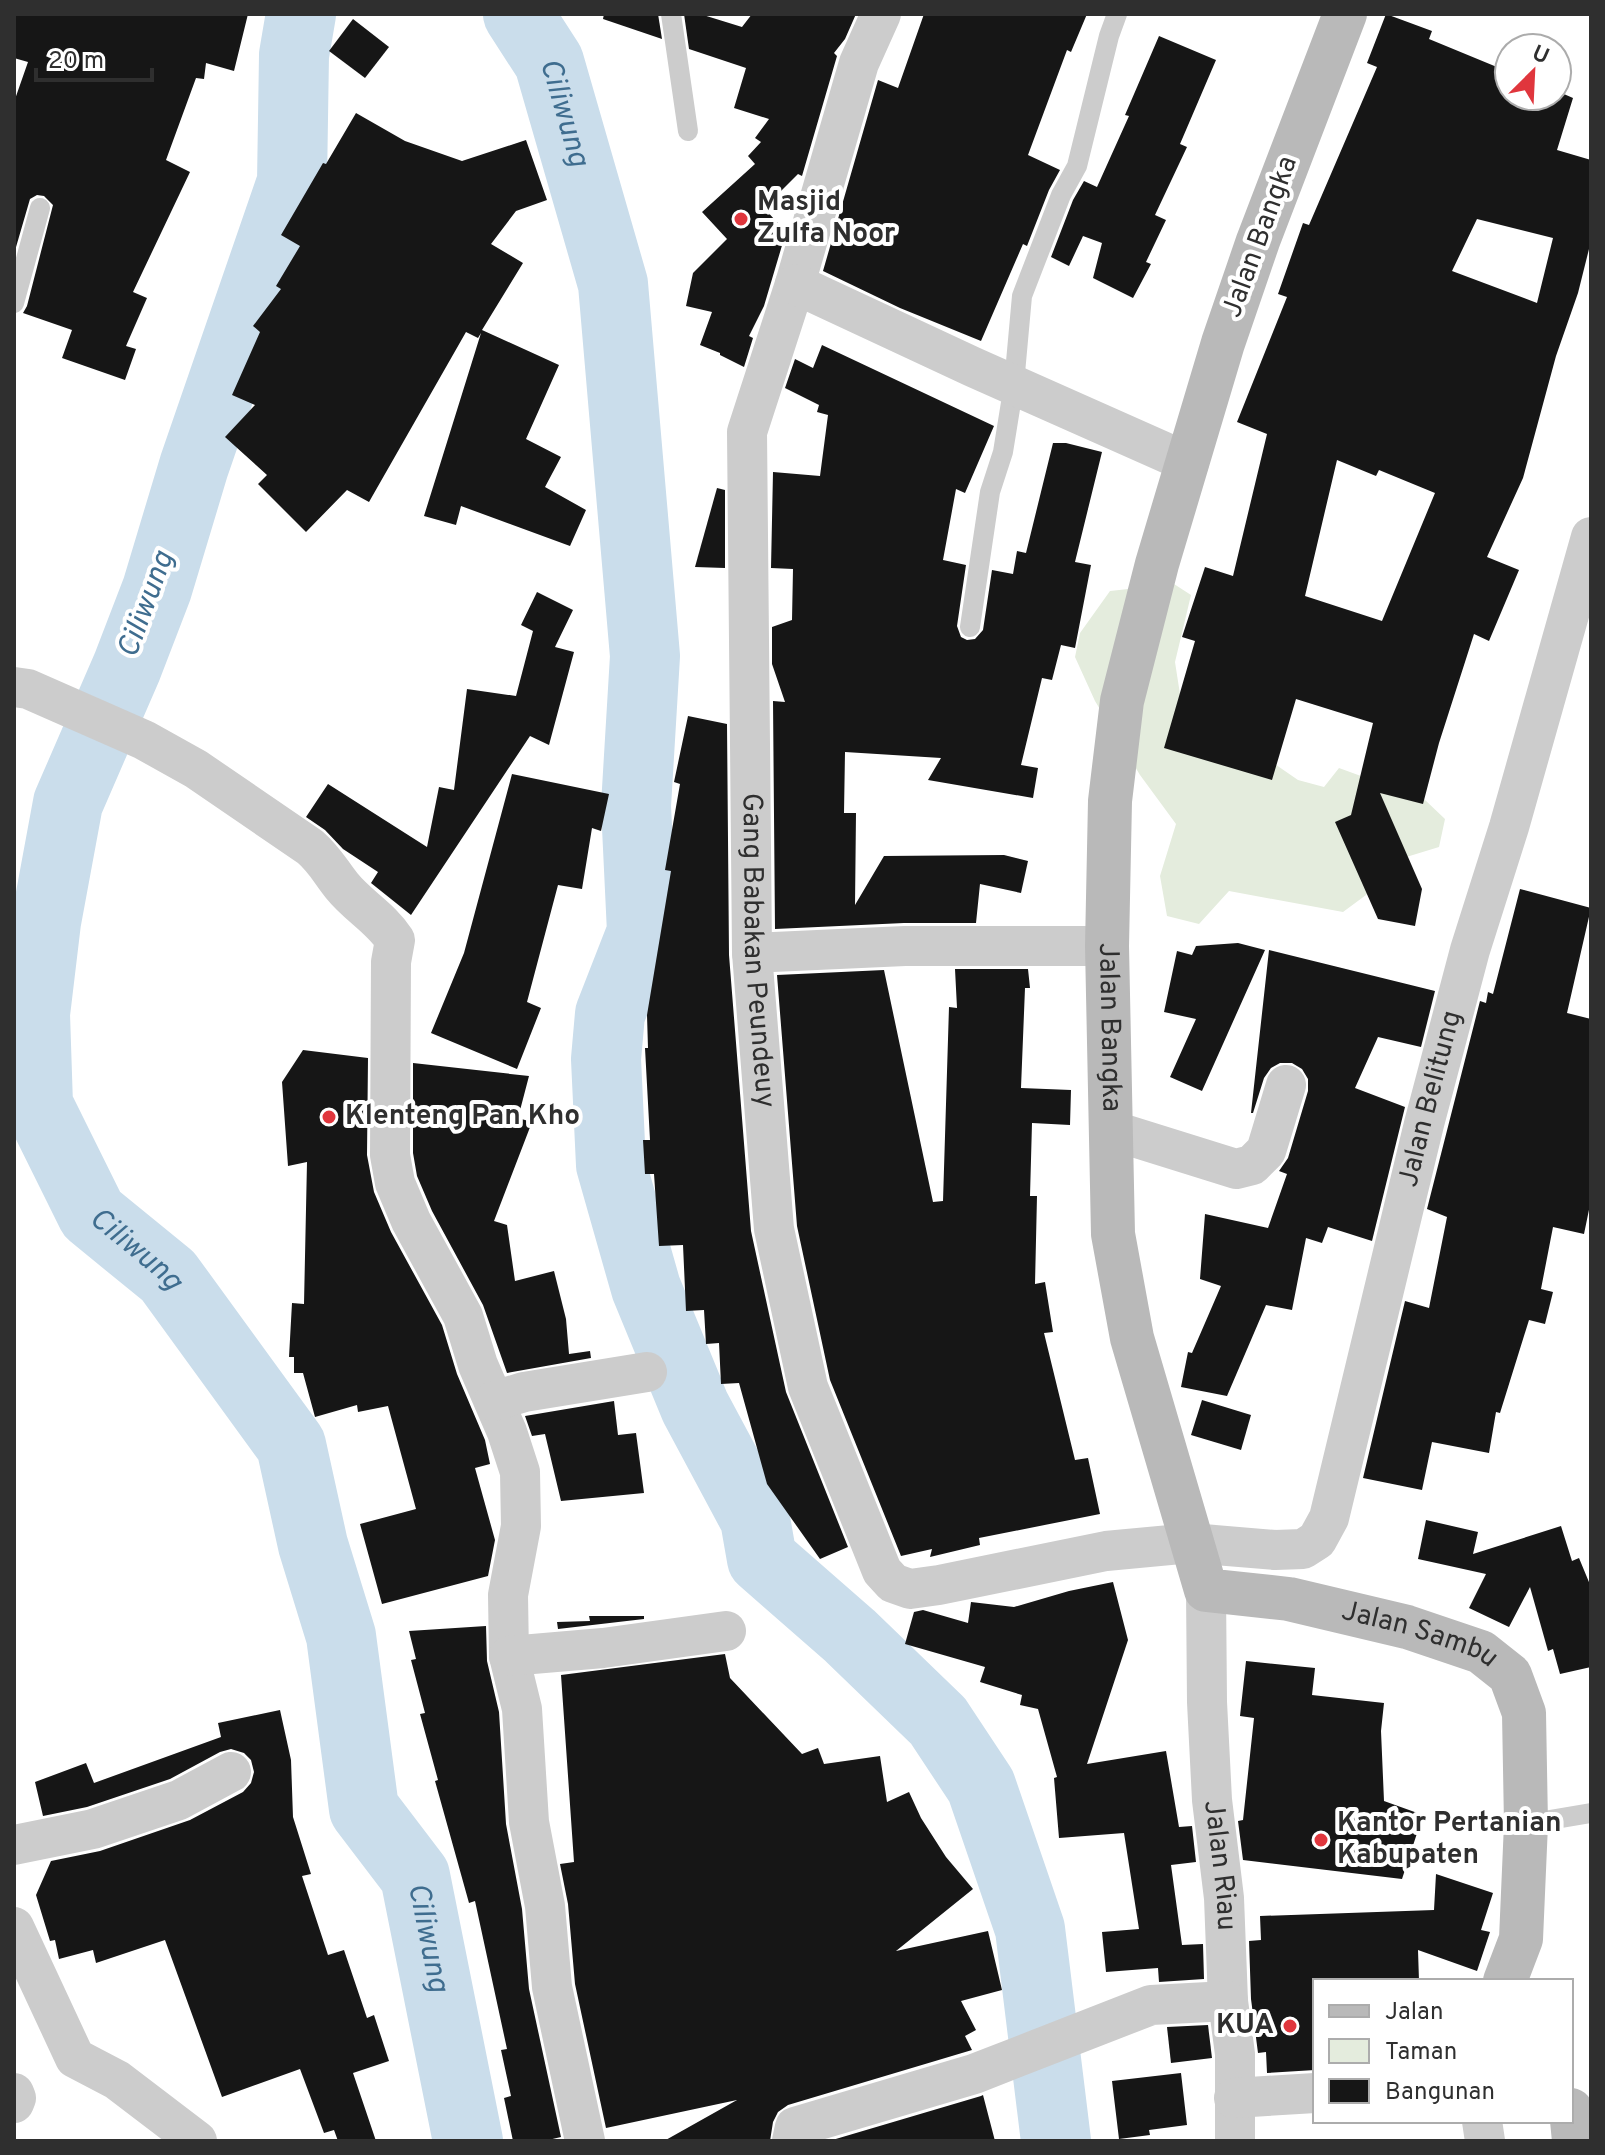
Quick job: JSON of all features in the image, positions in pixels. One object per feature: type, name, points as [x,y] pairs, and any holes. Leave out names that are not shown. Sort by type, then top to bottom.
[{"type":"street","name":"Gang Babakan Peundeuy","points":[[881,14],[859,63],[795,284],[747,432],[752,953],[774,1229],[808,1387],[882,1571],[893,1583],[910,1589],[1106,1551],[1191,1543]]},
{"type":"street","name":"Jalan Bangka","points":[[1206,1590],[1132,1338],[1113,1234],[1107,946],[1110,801],[1122,701],[1157,564],[1223,343],[1258,241],[1345,14]]},
{"type":"street","points":[[795,284],[1189,463]]},
{"type":"street","name":"Jalan Belitung","points":[[1191,1543],[1275,1550],[1303,1549],[1317,1540],[1329,1518],[1420,1139],[1591,537]]},
{"type":"street","points":[[32,693],[144,740],[196,769],[310,847],[327,862],[342,886],[386,926],[395,940],[391,962],[390,1155],[395,1183],[411,1221],[463,1316],[474,1355],[520,1472],[521,1526],[508,1595],[509,1656],[522,1709],[529,1822],[545,1906],[552,1987],[585,2141]]},
{"type":"street","points":[[752,953],[905,946],[1107,946]]},
{"type":"street","points":[[1111,1130],[1236,1169],[1252,1165],[1266,1151],[1286,1085]]},
{"type":"street","points":[[494,1401],[524,1392],[647,1372]]},
{"type":"street","name":"Jalan Sambu","points":[[1206,1590],[1289,1599],[1407,1627],[1481,1652],[1510,1675],[1524,1713],[1526,1824],[1521,1939],[1506,1979]]},
{"type":"street","name":"Jalan Riau","points":[[1206,1590],[1211,1772],[1224,1898],[1228,2001],[1235,2054],[1235,2141]]},
{"type":"street","points":[[509,1656],[603,1648],[726,1631]]},
{"type":"street","points":[[14,1845],[93,1829],[179,1800],[231,1772]]},
{"type":"street","points":[[14,1927],[75,2058],[117,2080],[197,2141]]},
{"type":"street","points":[[792,2141],[795,2127],[974,2074],[1151,2005],[1228,2001]]},
{"type":"street","points":[[14,2093],[14,2103]]},
{"type":"street","points":[[1234,2098],[1313,2093]]},
{"type":"lane","points":[[671,14],[688,131]]},
{"type":"lane","points":[[970,627],[990,492],[1003,452],[1014,384],[1022,296],[1061,195],[1077,166],[1117,14]]},
{"type":"lane","points":[[14,303],[40,208]]},
{"type":"lane","points":[[1526,1824],[1591,1813]]},
{"type":"green space","points":[[1174,584],[1191,595],[1175,662],[1184,720],[1253,749],[1298,780],[1324,787],[1339,768],[1424,799],[1445,819],[1439,847],[1390,862],[1366,895],[1343,912],[1229,891],[1199,924],[1167,916],[1160,876],[1176,824],[1140,775],[1095,701],[1075,657],[1080,633],[1110,591]]},
{"type":"building","points":[[14,14],[248,14],[234,71],[206,63],[204,79],[196,78],[166,160],[190,172],[133,292],[147,298],[126,346],[136,349],[125,380],[62,358],[72,330],[23,313],[53,205],[44,196],[37,195],[30,199],[14,254],[14,102],[28,62],[14,58]]},
{"type":"building","points":[[604,14],[658,14],[662,39],[603,19]]},
{"type":"building","points":[[684,14],[700,14],[742,27],[752,14],[856,14],[845,39],[834,53],[837,56],[802,176],[798,174],[764,208],[786,232],[764,306],[749,336],[753,338],[744,367],[700,345],[712,312],[686,306],[693,273],[727,239],[702,212],[755,164],[748,156],[761,142],[755,138],[769,119],[734,108],[746,68],[689,49]]},
{"type":"building","points":[[924,14],[1087,14],[1071,52],[1067,50],[1028,155],[1060,170],[1027,246],[1023,244],[981,341],[900,308],[823,271],[878,80],[898,88]]},
{"type":"building","points":[[1386,14],[1432,31],[1429,39],[1493,65],[1493,112],[1569,112],[1557,150],[1591,160],[1591,241],[1578,293],[1556,356],[1523,478],[1487,557],[1519,570],[1489,641],[1474,634],[1423,804],[1380,793],[1422,889],[1415,926],[1378,919],[1335,822],[1351,815],[1373,723],[1296,699],[1272,780],[1164,748],[1195,641],[1182,637],[1205,567],[1233,576],[1267,434],[1237,422],[1287,297],[1278,294],[1303,223],[1309,225],[1377,67],[1367,63]],"holes":[[[1477,219],[1553,238],[1537,303],[1452,271]],[[1337,460],[1376,476],[1379,470],[1435,493],[1382,621],[1305,596]]]},
{"type":"building","points":[[353,19],[389,47],[365,78],[329,51]]},
{"type":"building","points":[[1159,36],[1216,60],[1180,144],[1187,147],[1155,215],[1166,220],[1146,262],[1151,264],[1133,298],[1093,278],[1102,243],[1083,236],[1069,266],[1051,257],[1073,200],[1084,181],[1097,187],[1129,116],[1125,115]]},
{"type":"building","points":[[356,113],[405,141],[462,161],[526,140],[547,200],[516,211],[491,244],[523,263],[482,330],[559,365],[526,439],[561,457],[545,487],[586,510],[570,546],[461,506],[456,525],[424,516],[481,333],[478,338],[466,332],[369,502],[347,490],[306,532],[258,484],[267,475],[225,437],[255,405],[232,395],[260,332],[253,326],[281,289],[276,286],[300,246],[281,235]]},
{"type":"building","points":[[822,345],[994,426],[965,493],[956,489],[943,560],[966,565],[957,626],[961,637],[967,640],[975,639],[983,630],[992,570],[1013,574],[1017,551],[1026,553],[1053,443],[1102,452],[1075,562],[1091,565],[1075,648],[1061,645],[1052,680],[1042,678],[1021,765],[1038,768],[1033,798],[928,780],[941,758],[845,752],[844,813],[856,813],[855,905],[884,856],[1004,855],[1028,861],[1021,893],[980,884],[976,923],[775,929],[773,701],[785,702],[772,664],[772,627],[792,620],[793,569],[771,568],[773,472],[820,476],[828,415],[817,412],[819,405],[785,388],[795,359],[813,368]]},
{"type":"building","points":[[717,488],[725,490],[725,568],[695,567]]},
{"type":"building","points":[[537,592],[573,610],[555,647],[574,652],[549,745],[530,736],[411,915],[371,883],[378,872],[343,849],[325,830],[306,817],[328,784],[427,847],[439,787],[454,790],[467,689],[516,696],[533,631],[521,625]]},
{"type":"building","points":[[688,716],[727,724],[729,955],[751,1231],[786,1392],[848,1547],[820,1559],[767,1484],[739,1383],[721,1384],[719,1343],[706,1344],[704,1310],[686,1311],[683,1245],[659,1246],[654,1174],[645,1174],[643,1140],[650,1140],[645,1048],[648,1048],[647,1015],[671,871],[665,870],[680,784],[674,782]]},
{"type":"building","points":[[512,774],[609,794],[601,831],[592,828],[582,889],[558,885],[527,1002],[541,1008],[517,1069],[431,1033],[464,953]]},
{"type":"building","points":[[1520,889],[1591,908],[1567,1013],[1591,1019],[1591,1200],[1584,1234],[1553,1227],[1541,1289],[1553,1292],[1545,1324],[1529,1320],[1500,1413],[1496,1412],[1489,1453],[1432,1442],[1422,1490],[1363,1478],[1405,1301],[1429,1308],[1447,1217],[1427,1209],[1480,1001],[1486,1003],[1488,992],[1493,994]]},
{"type":"building","points":[[1238,943],[1265,950],[1202,1091],[1170,1077],[1196,1019],[1164,1012],[1177,951],[1192,955],[1196,946]]},
{"type":"building","points":[[1269,950],[1435,991],[1421,1047],[1378,1037],[1355,1088],[1405,1107],[1372,1241],[1328,1227],[1322,1243],[1306,1238],[1292,1310],[1266,1305],[1227,1396],[1181,1387],[1188,1352],[1192,1353],[1221,1286],[1200,1279],[1205,1214],[1268,1228],[1287,1174],[1279,1171],[1288,1158],[1308,1091],[1308,1079],[1302,1069],[1292,1063],[1280,1063],[1271,1068],[1264,1078],[1251,1113]]},
{"type":"building","points":[[955,969],[1028,969],[1030,988],[1025,988],[1021,1088],[1071,1090],[1070,1125],[1032,1123],[1030,1196],[1037,1196],[1035,1284],[1045,1282],[1053,1332],[1044,1333],[1075,1460],[1088,1458],[1100,1514],[979,1538],[980,1545],[930,1557],[932,1549],[901,1556],[830,1380],[797,1226],[777,975],[884,970],[933,1202],[943,1201],[949,1007],[957,1008]]},
{"type":"building","points":[[303,1050],[368,1058],[367,1155],[374,1192],[391,1232],[442,1325],[457,1374],[485,1440],[490,1464],[475,1468],[495,1540],[488,1576],[382,1604],[360,1524],[416,1509],[388,1406],[358,1412],[357,1405],[315,1417],[303,1373],[294,1373],[294,1357],[289,1357],[292,1303],[304,1304],[307,1162],[288,1166],[282,1082]]},
{"type":"building","points":[[413,1063],[529,1076],[518,1118],[532,1122],[494,1221],[507,1225],[515,1281],[554,1271],[566,1319],[569,1354],[590,1351],[591,1358],[507,1373],[483,1305],[432,1211],[417,1176],[413,1153]]},
{"type":"building","points":[[1202,1400],[1251,1415],[1241,1450],[1191,1435]]},
{"type":"building","points":[[614,1401],[618,1435],[636,1433],[644,1493],[561,1501],[545,1434],[532,1436],[525,1416]]},
{"type":"building","points":[[1426,1520],[1478,1532],[1473,1554],[1561,1526],[1572,1561],[1579,1558],[1591,1587],[1591,1667],[1560,1674],[1553,1649],[1548,1651],[1530,1587],[1509,1627],[1469,1608],[1486,1574],[1418,1559]]},
{"type":"building","points":[[1113,1582],[1128,1640],[1087,1764],[1166,1751],[1179,1827],[1192,1826],[1196,1862],[1171,1865],[1182,1945],[1203,1944],[1204,1979],[1159,1982],[1158,1968],[1106,1972],[1102,1932],[1139,1929],[1124,1833],[1059,1838],[1054,1778],[1057,1777],[1038,1709],[1020,1705],[1022,1695],[980,1682],[985,1667],[905,1644],[914,1612],[923,1610],[968,1623],[971,1602],[1014,1607]]},
{"type":"building","points":[[589,1616],[644,1616],[644,1619],[558,1629],[557,1622],[590,1621]]},
{"type":"building","points":[[486,1626],[487,1661],[499,1712],[506,1824],[522,1909],[529,1989],[561,2137],[544,2141],[513,2141],[504,2098],[511,2096],[501,2050],[507,2049],[475,1901],[469,1903],[435,1781],[438,1780],[420,1714],[425,1713],[411,1660],[416,1659],[409,1631]]},
{"type":"building","points":[[725,1654],[730,1678],[802,1754],[818,1748],[824,1764],[880,1756],[887,1802],[909,1792],[921,1818],[946,1857],[973,1889],[896,1951],[988,1931],[1002,1990],[961,2001],[976,2030],[965,2036],[972,2050],[788,2105],[778,2112],[773,2122],[770,2141],[664,2141],[737,2100],[606,2128],[575,1984],[568,1904],[560,1864],[574,1862],[561,1675]]},
{"type":"building","points":[[1246,1661],[1315,1668],[1312,1695],[1384,1703],[1381,1731],[1384,1801],[1423,1815],[1402,1879],[1243,1860],[1238,1821],[1243,1820],[1254,1718],[1240,1716]]},
{"type":"building","points":[[280,1710],[291,1760],[293,1817],[311,1874],[302,1876],[328,1955],[344,1950],[367,2018],[374,2015],[389,2061],[353,2073],[376,2141],[338,2141],[334,2130],[324,2133],[300,2069],[222,2097],[165,1940],[96,1963],[93,1950],[59,1959],[55,1940],[50,1941],[36,1895],[51,1861],[100,1851],[190,1820],[243,1792],[251,1783],[254,1772],[251,1760],[244,1753],[231,1749],[170,1779],[87,1807],[43,1816],[35,1782],[86,1763],[94,1783],[221,1737],[218,1723]]},
{"type":"building","points":[[1436,1874],[1493,1893],[1481,1930],[1490,1932],[1477,1971],[1418,1950],[1419,1979],[1313,1979],[1313,2070],[1267,2073],[1266,2052],[1258,2053],[1251,1999],[1249,1941],[1261,1940],[1260,1916],[1434,1910]]},
{"type":"building","points":[[1208,2025],[1212,2058],[1171,2063],[1167,2027]]},
{"type":"building","points":[[1181,2073],[1187,2125],[1149,2130],[1150,2135],[1119,2139],[1112,2081]]},
{"type":"building","points":[[981,2096],[995,2141],[829,2141]]},
{"type":"waterway","name":"Ciliwung","points":[[301,14],[294,55],[292,182],[194,466],[157,589],[68,803],[46,922],[35,1014],[38,1105],[92,1214],[168,1276],[291,1445],[313,1545],[341,1636],[364,1809],[415,1876],[468,2141]]},
{"type":"waterway","name":"Ciliwung","points":[[518,14],[549,62],[613,284],[645,656],[636,806],[642,932],[610,1014],[606,1059],[611,1165],[646,1288],[695,1407],[755,1519],[762,1559],[850,1636],[938,1721],[981,1786],[1030,1929],[1056,2141]]},
{"type":"place","name":"Masjid Zulfa Noor","points":[[741,219]]},
{"type":"place","name":"Klenteng Pan Kho","points":[[329,1117]]},
{"type":"place","name":"Kantor Pertanian Kabupaten","points":[[1321,1840]]},
{"type":"place","name":"KUA","points":[[1290,2026]]}]
